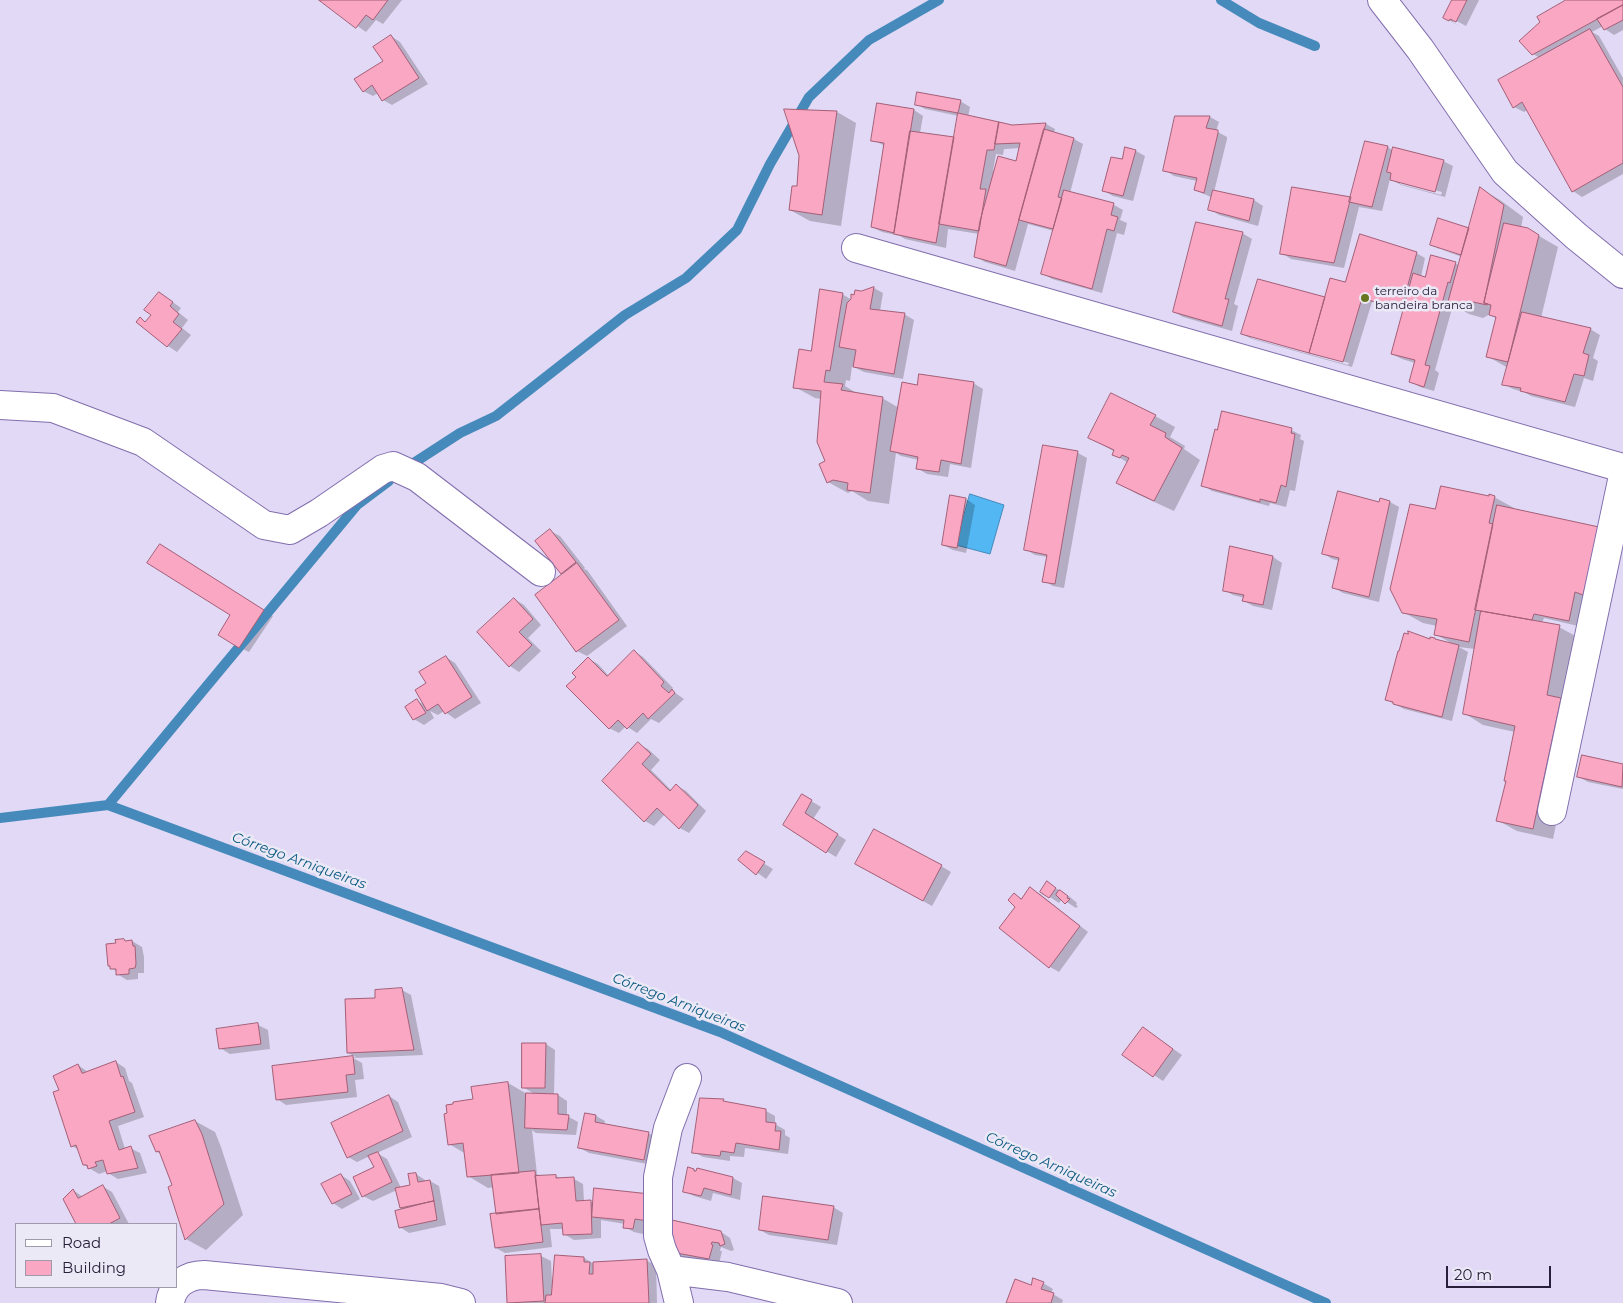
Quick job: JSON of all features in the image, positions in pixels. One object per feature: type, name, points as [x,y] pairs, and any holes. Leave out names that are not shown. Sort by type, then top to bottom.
[{"type":"street","points":[[1382,0],[1420,49],[1505,172],[1576,236],[1623,274]]},
{"type":"street","points":[[856,248],[1623,468]]},
{"type":"street","points":[[0,406],[54,408],[143,442],[264,525],[290,530],[319,513],[383,469],[392,466],[416,477],[541,572]]},
{"type":"street","points":[[1552,811],[1623,476]]},
{"type":"street","points":[[679,1303],[671,1270],[658,1236],[658,1177],[668,1128],[687,1078]]},
{"type":"street","points":[[671,1270],[728,1277],[838,1303]]},
{"type":"street","points":[[178,1285],[193,1275],[198,1275],[448,1301]]},
{"type":"street","points":[[170,1303],[176,1288]]},
{"type":"water","points":[[970,494],[1004,505],[990,554],[956,545]]},
{"type":"building","points":[[319,0],[388,0],[373,20],[366,15],[356,28]]},
{"type":"building","points":[[1452,0],[1467,0],[1456,22],[1443,18]]},
{"type":"building","points":[[1566,0],[1623,0],[1623,5],[1532,55],[1519,41],[1540,22],[1537,17]]},
{"type":"building","points":[[1623,5],[1623,20],[1604,30],[1597,19]]},
{"type":"building","points":[[1590,29],[1623,87],[1623,163],[1572,192],[1522,102],[1513,108],[1498,80]]},
{"type":"building","points":[[391,35],[419,78],[382,101],[372,85],[363,92],[354,79],[383,61],[373,47]]},
{"type":"building","points":[[917,92],[961,100],[958,113],[915,105]]},
{"type":"building","points":[[877,103],[914,109],[894,233],[871,227],[884,143],[871,141]]},
{"type":"building","points":[[784,109],[837,111],[822,215],[789,210],[792,186],[797,186],[799,156]]},
{"type":"building","points":[[958,113],[999,122],[994,150],[987,150],[980,189],[986,189],[979,231],[939,224]]},
{"type":"building","points":[[1175,116],[1210,116],[1206,128],[1218,130],[1204,193],[1194,190],[1197,178],[1163,171]]},
{"type":"building","points":[[999,122],[1012,125],[1046,123],[1006,266],[974,257],[980,221],[998,156],[1016,161],[1020,143],[995,144]]},
{"type":"building","points":[[1044,129],[1074,138],[1058,197],[1062,198],[1053,229],[1019,220]]},
{"type":"building","points":[[910,131],[954,137],[936,243],[894,234]]},
{"type":"building","points":[[1365,141],[1388,146],[1372,207],[1349,202]]},
{"type":"building","points":[[1125,147],[1136,150],[1123,196],[1102,191],[1111,157],[1122,159]]},
{"type":"building","points":[[1393,147],[1444,160],[1435,192],[1390,180],[1391,173],[1387,172]]},
{"type":"building","points":[[1292,187],[1351,197],[1334,263],[1280,254]]},
{"type":"building","points":[[1480,187],[1504,205],[1484,303],[1488,304],[1473,302],[1462,307],[1448,303]]},
{"type":"building","points":[[1064,190],[1114,203],[1111,215],[1118,217],[1114,231],[1107,229],[1092,289],[1041,274]]},
{"type":"building","points":[[1213,190],[1254,199],[1249,221],[1208,210]]},
{"type":"building","points":[[1438,218],[1469,228],[1461,255],[1430,245]]},
{"type":"building","points":[[1196,222],[1243,232],[1225,299],[1229,299],[1222,326],[1173,312]]},
{"type":"building","points":[[1504,223],[1528,228],[1539,235],[1508,362],[1486,357],[1496,317],[1489,315],[1491,305],[1484,303]]},
{"type":"building","name":"terreiro da bandeira branca","points":[[1360,234],[1417,252],[1401,310],[1362,298],[1343,362],[1309,353],[1330,278],[1345,282]]},
{"type":"building","points":[[1431,255],[1456,262],[1450,283],[1448,282],[1425,365],[1430,366],[1424,387],[1409,382],[1415,360],[1391,354],[1413,273],[1425,277]]},
{"type":"building","points":[[1258,279],[1325,297],[1309,353],[1241,334]]},
{"type":"building","points":[[874,287],[870,309],[905,313],[894,374],[853,367],[856,350],[839,347],[847,303],[851,299],[851,294],[854,295],[855,290],[861,291]]},
{"type":"building","points":[[820,289],[843,293],[830,371],[826,370],[824,382],[843,384],[841,390],[883,397],[870,493],[847,490],[848,483],[833,480],[827,483],[819,464],[825,461],[817,442],[821,391],[793,388],[799,349],[811,351]]},
{"type":"building","points":[[159,292],[173,302],[170,306],[179,314],[173,322],[182,329],[167,347],[136,322],[140,317],[145,322],[151,315],[144,310]]},
{"type":"building","points":[[1522,312],[1591,328],[1583,353],[1589,355],[1584,376],[1574,374],[1565,402],[1520,391],[1521,388],[1502,385]]},
{"type":"building","points":[[919,374],[974,382],[961,464],[941,460],[939,472],[916,469],[918,457],[890,451],[902,382],[917,385]]},
{"type":"building","points":[[1111,393],[1156,415],[1150,425],[1166,433],[1165,437],[1182,448],[1154,501],[1116,483],[1129,458],[1122,455],[1120,458],[1112,455],[1114,450],[1088,438]]},
{"type":"building","points":[[1222,411],[1292,428],[1291,433],[1295,434],[1286,487],[1281,485],[1276,503],[1260,499],[1260,502],[1201,486],[1215,429],[1217,430]]},
{"type":"building","points":[[1043,445],[1078,451],[1055,584],[1042,582],[1047,555],[1024,550]]},
{"type":"building","points":[[1441,486],[1495,496],[1489,523],[1493,524],[1469,642],[1434,635],[1437,619],[1402,613],[1390,589],[1410,504],[1435,509]]},
{"type":"building","points":[[1338,491],[1379,502],[1380,498],[1390,501],[1369,597],[1332,588],[1339,558],[1322,554]]},
{"type":"building","points":[[950,495],[966,498],[957,548],[942,545]]},
{"type":"building","points":[[1497,505],[1599,527],[1583,595],[1575,592],[1569,621],[1534,614],[1532,620],[1475,610]]},
{"type":"building","points":[[550,529],[576,562],[561,574],[535,541]]},
{"type":"building","points":[[160,544],[264,610],[239,648],[218,635],[230,615],[147,563]]},
{"type":"building","points":[[1230,546],[1273,556],[1263,605],[1242,601],[1244,595],[1223,591]]},
{"type":"building","points":[[577,563],[619,620],[576,652],[535,595]]},
{"type":"building","points":[[514,598],[533,619],[519,632],[532,645],[509,667],[477,632]]},
{"type":"building","points":[[1481,611],[1560,625],[1547,695],[1561,698],[1533,829],[1496,821],[1506,781],[1504,781],[1515,726],[1463,714]]},
{"type":"building","points":[[1408,631],[1430,639],[1430,637],[1459,645],[1442,717],[1393,704],[1393,702],[1385,700],[1404,633],[1408,634]]},
{"type":"building","points":[[634,650],[664,682],[661,686],[669,693],[672,689],[675,693],[648,719],[643,713],[627,729],[618,720],[609,729],[566,686],[576,677],[572,673],[588,657],[607,676]]},
{"type":"building","points":[[446,656],[472,697],[445,714],[438,704],[427,711],[415,690],[426,683],[419,672]]},
{"type":"building","points":[[417,699],[426,713],[413,720],[405,707]]},
{"type":"building","points":[[638,742],[651,754],[642,764],[670,791],[676,784],[698,805],[679,829],[657,808],[644,822],[602,781]]},
{"type":"building","points":[[1582,755],[1623,764],[1622,787],[1577,777]]},
{"type":"building","points":[[802,794],[812,800],[805,813],[838,834],[826,853],[783,825]]},
{"type":"building","points":[[874,829],[942,865],[923,901],[855,864]]},
{"type":"building","points":[[746,851],[765,862],[756,875],[738,860]]},
{"type":"building","points":[[1047,881],[1056,888],[1049,898],[1040,892]]},
{"type":"building","points":[[1030,887],[1080,926],[1049,968],[999,928],[1015,907],[1008,900],[1014,893],[1021,899]]},
{"type":"building","points":[[1059,890],[1070,899],[1065,904],[1056,895]]},
{"type":"building","points":[[124,939],[125,941],[132,940],[133,946],[135,946],[136,964],[135,968],[129,969],[129,974],[116,975],[116,969],[110,969],[110,966],[108,966],[106,944],[116,943],[115,940]]},
{"type":"building","points":[[402,988],[414,1050],[347,1053],[345,999],[375,998],[375,990]]},
{"type":"building","points":[[258,1023],[261,1044],[219,1049],[216,1029]]},
{"type":"building","points":[[1143,1027],[1173,1049],[1153,1077],[1122,1055]]},
{"type":"building","points":[[522,1043],[546,1043],[545,1088],[522,1088]]},
{"type":"building","points":[[353,1056],[355,1074],[346,1075],[348,1092],[276,1100],[272,1066]]},
{"type":"building","points":[[116,1061],[135,1112],[109,1121],[119,1150],[131,1146],[138,1168],[107,1174],[103,1160],[95,1162],[97,1166],[88,1169],[87,1165],[83,1165],[76,1145],[71,1147],[53,1092],[59,1090],[53,1076],[78,1064],[82,1073]]},
{"type":"building","points":[[508,1082],[519,1173],[467,1177],[463,1143],[448,1145],[444,1114],[447,1113],[446,1105],[473,1099],[471,1087]]},
{"type":"building","points":[[526,1093],[558,1094],[558,1114],[569,1115],[567,1130],[525,1128]]},
{"type":"building","points":[[389,1095],[403,1131],[347,1158],[331,1123]]},
{"type":"building","points":[[700,1098],[724,1099],[723,1101],[766,1109],[766,1122],[776,1123],[775,1131],[781,1131],[779,1150],[736,1143],[734,1153],[721,1151],[720,1156],[692,1153]]},
{"type":"building","points":[[585,1113],[596,1115],[595,1122],[649,1132],[644,1160],[578,1148]]},
{"type":"building","points":[[195,1120],[202,1134],[224,1204],[185,1240],[168,1187],[172,1185],[159,1151],[156,1152],[149,1136]]},
{"type":"building","points":[[378,1152],[392,1182],[362,1197],[353,1177],[374,1167],[368,1156]]},
{"type":"building","points":[[688,1167],[694,1169],[694,1171],[697,1168],[733,1177],[731,1195],[704,1188],[701,1196],[683,1192]]},
{"type":"building","points":[[535,1171],[539,1209],[496,1214],[491,1175]]},
{"type":"building","points":[[416,1173],[418,1182],[430,1180],[434,1201],[400,1208],[395,1188],[410,1185],[408,1174]]},
{"type":"building","points":[[341,1174],[352,1194],[332,1204],[321,1184]]},
{"type":"building","points":[[556,1175],[556,1178],[574,1177],[576,1201],[591,1200],[592,1234],[563,1235],[562,1223],[541,1225],[535,1176]]},
{"type":"building","points":[[103,1185],[120,1218],[111,1223],[75,1223],[63,1199],[73,1189],[78,1198]]},
{"type":"building","points":[[594,1188],[650,1194],[648,1221],[635,1219],[633,1229],[623,1228],[624,1220],[592,1217]]},
{"type":"building","points":[[763,1196],[834,1206],[828,1240],[759,1230]]},
{"type":"building","points":[[434,1201],[437,1220],[399,1228],[395,1211]]},
{"type":"building","points":[[539,1209],[543,1242],[495,1248],[490,1214]]},
{"type":"building","points":[[672,1220],[721,1231],[725,1244],[720,1246],[719,1243],[712,1242],[711,1244],[713,1245],[709,1259],[671,1252],[673,1242]]},
{"type":"building","points":[[541,1254],[544,1301],[507,1303],[505,1256]]},
{"type":"building","points":[[555,1255],[584,1257],[584,1262],[590,1262],[589,1274],[593,1274],[593,1262],[647,1259],[649,1303],[545,1303],[546,1295],[551,1295]]},
{"type":"building","points":[[1033,1278],[1044,1282],[1041,1289],[1054,1293],[1051,1303],[1006,1303],[1015,1279],[1031,1285]]},
{"type":"waterway","points":[[406,468],[460,433],[496,416],[625,315],[686,278],[737,230],[770,164],[809,97],[869,40],[939,0]]},
{"type":"waterway","points":[[1221,0],[1259,23],[1315,46]]},
{"type":"waterway","points":[[108,805],[357,505],[389,481]]},
{"type":"waterway","name":"Córrego Arniqueiras","points":[[0,818],[108,805],[720,1032],[1326,1303]]},
{"type":"place","name":"terreiro da bandeira branca","points":[[1365,298]]}]
